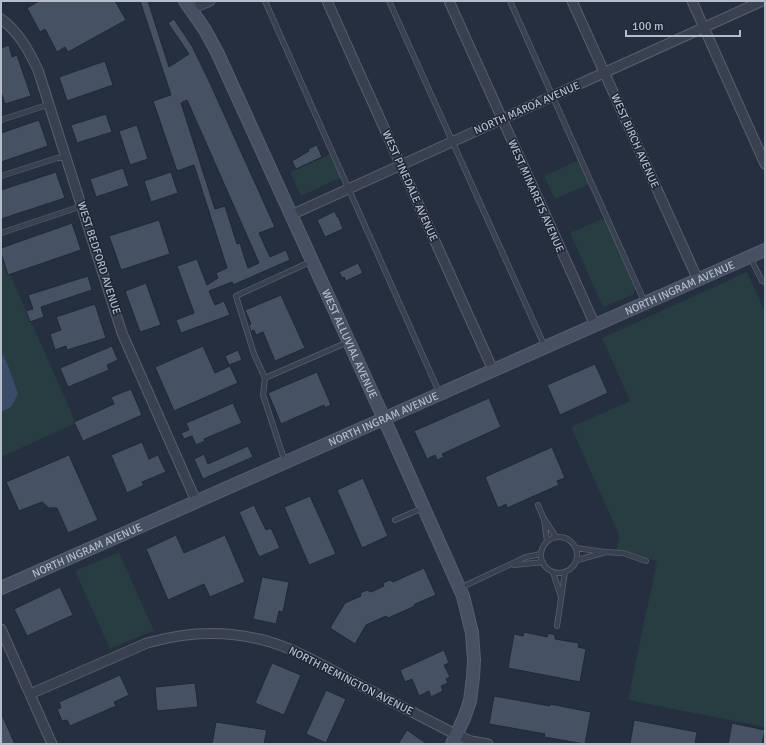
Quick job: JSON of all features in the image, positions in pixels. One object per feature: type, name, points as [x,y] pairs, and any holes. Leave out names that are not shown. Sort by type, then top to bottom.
[{"type":"street","points":[[188,5],[210,1]]},
{"type":"street","name":"WEST PINEDALE AVENUE","points":[[327,1],[493,370]]},
{"type":"street","name":"WEST MINARETS AVENUE","points":[[449,1],[595,325]]},
{"type":"street","name":"WEST BIRCH AVENUE","points":[[572,1],[698,280]]},
{"type":"street","points":[[692,1],[765,164]]},
{"type":"street","name":"NORTH MAROA AVENUE","points":[[291,214],[762,1]]},
{"type":"street","name":"WEST ALLUVIAL AVENUE","points":[[188,5],[217,52],[460,588],[470,622],[474,644],[474,660],[470,701],[454,740]]},
{"type":"street","name":"WEST BEDFORD AVENUE","points":[[1,19],[16,32],[38,70],[122,332],[196,501]]},
{"type":"street","name":"NORTH INGRAM AVENUE","points":[[1,588],[765,250]]},
{"type":"street","points":[[1,629],[52,744]]},
{"type":"street","name":"NORTH REMINGTON AVENUE","points":[[30,694],[147,643],[161,639],[193,634],[234,634],[262,640],[292,650],[454,740],[471,740],[488,744]]},
{"type":"lane","points":[[265,1],[440,394]]},
{"type":"lane","points":[[389,1],[545,347]]},
{"type":"lane","points":[[510,1],[645,303]]},
{"type":"lane","points":[[1,120],[50,104]]},
{"type":"lane","points":[[1,176],[57,158],[67,158]]},
{"type":"lane","points":[[1,233],[82,206]]},
{"type":"lane","points":[[750,256],[762,281],[765,282]]},
{"type":"lane","points":[[285,462],[263,395],[265,378],[254,354],[236,296],[312,261]]},
{"type":"lane","points":[[265,378],[348,342]]},
{"type":"lane","points":[[538,506],[556,537]]},
{"type":"lane","points":[[395,520],[424,508]]},
{"type":"lane","points":[[543,517],[547,541]]},
{"type":"lane","points":[[556,537],[568,539],[576,548],[577,560],[574,565],[565,572],[554,572],[548,569],[543,562],[541,554],[542,548],[547,541],[556,537]]},
{"type":"lane","points":[[576,548],[623,553],[646,561]]},
{"type":"lane","points":[[577,560],[604,552]]},
{"type":"lane","points":[[460,588],[526,557],[541,554]]},
{"type":"lane","points":[[511,565],[543,562]]},
{"type":"lane","points":[[554,572],[561,598]]},
{"type":"lane","points":[[556,626],[565,572]]},
{"type":"green space","points":[[331,154],[342,177],[301,196],[290,172]]},
{"type":"green space","points":[[579,160],[589,184],[555,199],[544,176]]},
{"type":"green space","points":[[605,218],[637,290],[634,291],[634,294],[603,307],[570,233]]},
{"type":"green space","points":[[1,254],[76,423],[1,457]]},
{"type":"green space","points":[[747,272],[765,312],[765,727],[628,700],[657,561],[616,553],[619,535],[571,427],[630,401],[602,338]]},
{"type":"green space","points":[[119,552],[154,631],[110,649],[75,571]]},
{"type":"water","points":[[1,351],[18,394],[11,407],[1,412]]},
{"type":"building","points":[[39,1],[115,1],[126,20],[68,52],[65,47],[57,52],[45,29],[40,32],[27,8]]},
{"type":"building","points":[[140,1],[148,1],[169,67],[189,54],[168,23],[174,19],[192,46],[275,227],[259,233],[270,257],[286,250],[290,260],[233,285],[232,282],[209,291],[215,305],[224,301],[230,315],[181,333],[176,320],[194,313],[177,266],[197,259],[207,285],[218,278],[216,273],[227,268],[194,165],[177,171],[153,101],[171,95]],"holes":[[[187,100],[259,263],[248,268],[240,243],[237,244],[225,206],[215,209],[181,103]]]},
{"type":"building","points":[[9,45],[12,57],[17,55],[31,96],[5,104],[1,92],[1,48]]},
{"type":"building","points":[[105,61],[113,85],[67,101],[59,77]]},
{"type":"building","points":[[106,114],[112,132],[77,143],[71,125]]},
{"type":"building","points":[[39,120],[48,146],[1,162],[1,133]]},
{"type":"building","points":[[137,125],[148,159],[130,165],[119,131]]},
{"type":"building","points":[[317,145],[322,157],[296,169],[292,161],[309,151],[308,149]]},
{"type":"building","points":[[123,168],[129,186],[96,197],[90,179]]},
{"type":"building","points":[[56,172],[65,198],[1,219],[1,190]]},
{"type":"building","points":[[171,172],[178,193],[151,202],[144,181]]},
{"type":"building","points":[[335,211],[343,229],[325,237],[317,220]]},
{"type":"building","points":[[159,220],[170,254],[121,270],[109,236]]},
{"type":"building","points":[[72,223],[81,250],[8,275],[1,253],[1,248]]},
{"type":"building","points":[[358,263],[363,273],[346,281],[344,277],[342,278],[339,272]]},
{"type":"building","points":[[88,276],[92,290],[41,307],[44,317],[30,322],[26,311],[33,309],[28,295]]},
{"type":"building","points":[[146,283],[161,325],[140,332],[125,291]]},
{"type":"building","points":[[281,295],[305,348],[275,361],[263,332],[256,335],[254,330],[251,332],[249,325],[251,324],[245,310]]},
{"type":"building","points":[[95,304],[106,338],[67,350],[66,346],[55,350],[50,334],[61,330],[56,317]]},
{"type":"building","points":[[112,346],[118,360],[107,365],[109,370],[68,387],[60,368]]},
{"type":"building","points":[[203,346],[215,373],[230,366],[238,383],[174,411],[155,367]]},
{"type":"building","points":[[238,350],[242,360],[229,365],[225,356]]},
{"type":"building","points":[[595,364],[608,393],[560,415],[547,385]]},
{"type":"building","points":[[317,372],[331,405],[325,408],[324,405],[281,424],[268,393]]},
{"type":"building","points":[[131,389],[142,415],[83,441],[74,422],[114,404],[111,397]]},
{"type":"building","points":[[489,398],[501,427],[442,454],[444,457],[437,460],[435,455],[427,459],[414,431]]},
{"type":"building","points":[[233,403],[242,423],[204,439],[205,441],[196,445],[192,436],[184,439],[181,433],[189,430],[186,423]]},
{"type":"building","points":[[142,442],[149,459],[158,455],[166,472],[142,482],[144,485],[127,493],[111,455]]},
{"type":"building","points":[[248,446],[253,457],[203,479],[194,459],[204,454],[208,464]]},
{"type":"building","points":[[552,447],[565,478],[557,481],[559,485],[507,508],[506,504],[498,508],[485,477]]},
{"type":"building","points":[[69,455],[98,520],[68,533],[57,508],[49,508],[42,502],[19,511],[6,482]]},
{"type":"building","points":[[363,478],[388,536],[362,548],[337,490]]},
{"type":"building","points":[[310,496],[336,554],[309,565],[284,507]]},
{"type":"building","points":[[254,505],[266,530],[271,528],[280,548],[259,557],[239,512]]},
{"type":"building","points":[[176,535],[184,553],[225,535],[245,582],[210,597],[204,584],[168,600],[146,549]]},
{"type":"building","points":[[424,568],[436,595],[388,618],[386,616],[366,625],[355,644],[330,628],[345,603],[361,596],[360,593],[367,590],[371,592],[384,586],[383,583],[390,580],[393,582]]},
{"type":"building","points":[[262,577],[289,582],[283,612],[279,611],[276,624],[253,619]]},
{"type":"building","points":[[60,587],[73,615],[27,636],[14,609]]},
{"type":"building","points":[[524,632],[547,637],[548,633],[555,635],[555,639],[579,643],[578,647],[586,649],[580,682],[508,668],[514,634],[523,636]]},
{"type":"building","points":[[444,650],[449,663],[444,665],[450,677],[446,679],[448,683],[441,686],[443,691],[431,697],[429,691],[419,696],[412,679],[405,682],[400,670]]},
{"type":"building","points":[[272,663],[301,675],[284,715],[255,703]]},
{"type":"building","points":[[120,675],[129,695],[114,702],[116,706],[70,726],[67,720],[62,721],[57,709],[61,708],[59,702]]},
{"type":"building","points":[[195,683],[198,707],[157,711],[155,687]]},
{"type":"building","points":[[326,690],[346,699],[326,743],[306,734]]},
{"type":"building","points":[[494,696],[550,706],[550,704],[591,712],[585,744],[544,737],[545,734],[489,724]]},
{"type":"building","points":[[1,713],[15,744],[1,744]]},
{"type":"building","points":[[634,720],[697,732],[695,744],[630,744]]},
{"type":"building","points":[[216,722],[267,730],[264,744],[212,744]]},
{"type":"building","points":[[732,723],[765,730],[762,744],[728,744]]},
{"type":"building","points":[[407,730],[427,744],[398,744]]}]
